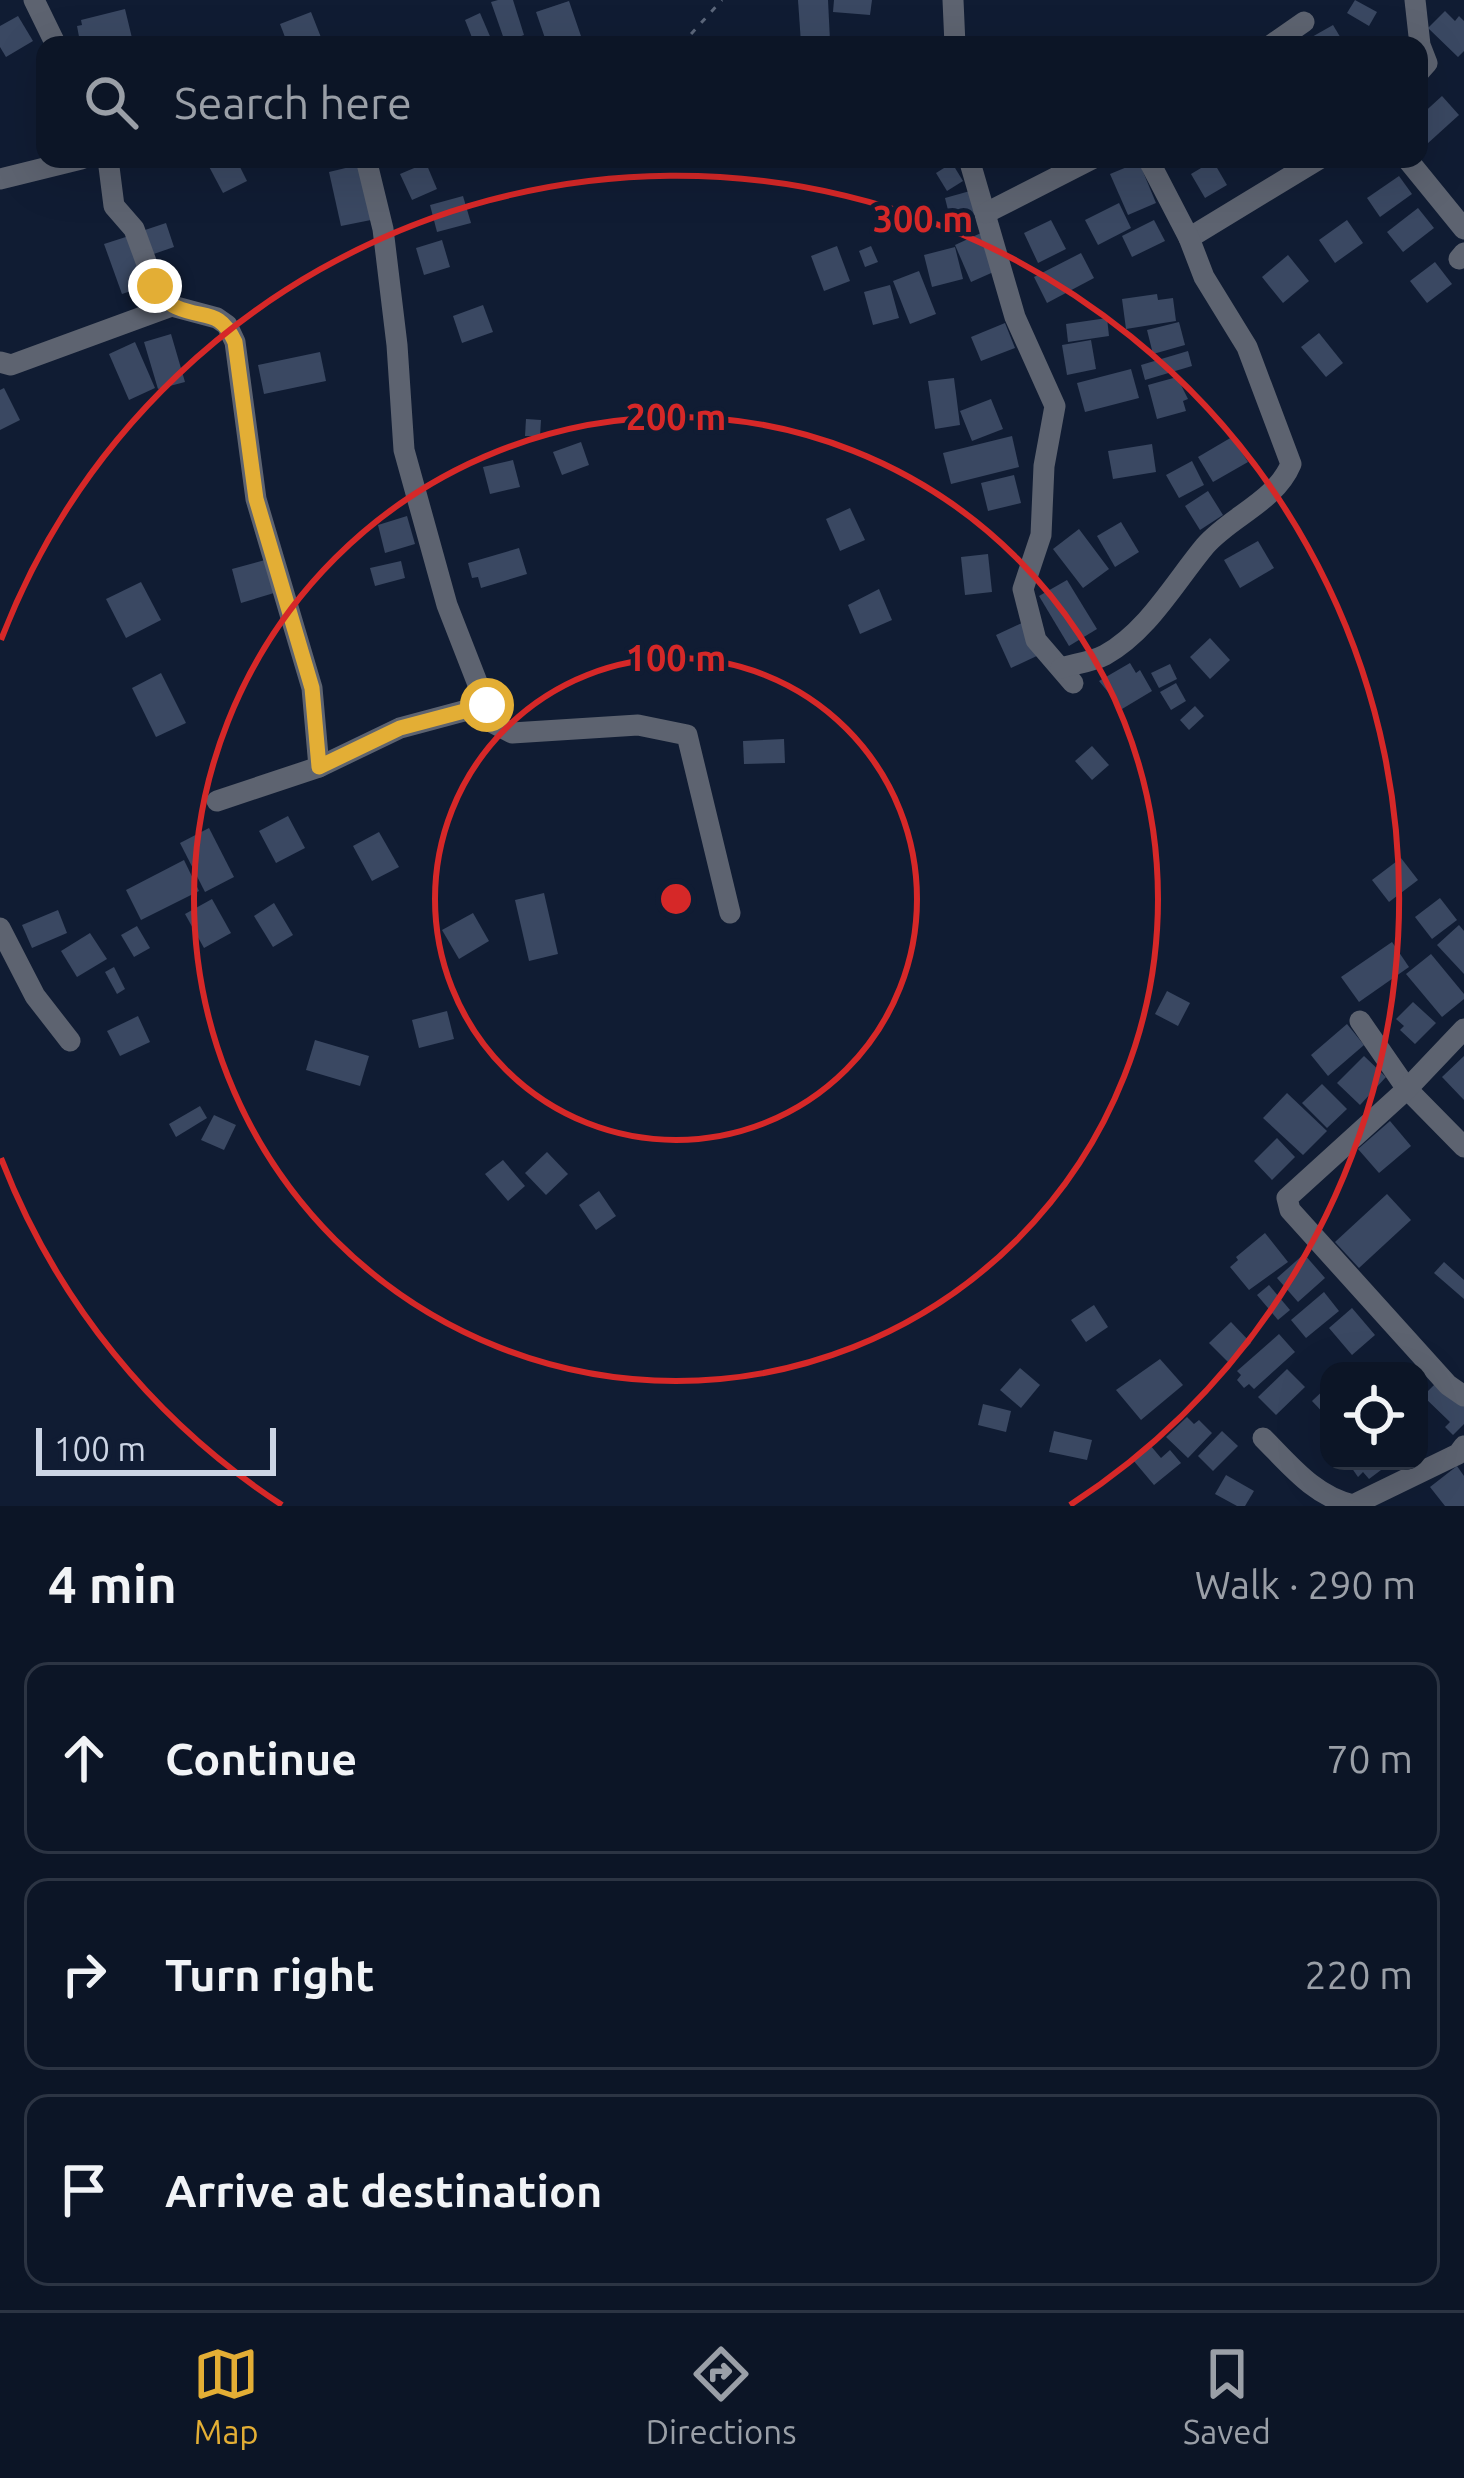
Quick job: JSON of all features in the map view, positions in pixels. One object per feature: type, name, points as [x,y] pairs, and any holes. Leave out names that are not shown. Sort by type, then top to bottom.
[{"type":"street","points":[[34,0],[52,36]]},
{"type":"street","points":[[953,0],[955,36]]},
{"type":"street","points":[[1415,0],[1419,36]]},
{"type":"street","points":[[1284,36],[1304,22]]},
{"type":"street","points":[[0,179],[45,168]]},
{"type":"street","points":[[109,168],[114,206],[134,229],[155,286],[172,306],[217,318],[227,325],[235,342],[256,499],[312,688],[319,767]]},
{"type":"street","points":[[368,168],[383,229],[404,450],[447,604],[494,723],[512,733],[638,724],[688,735],[730,913]]},
{"type":"street","points":[[972,168],[1015,317],[1054,406],[1044,466],[1041,536],[1024,589],[1036,640],[1067,675],[1105,655],[1148,618],[1206,545],[1284,481],[1291,464],[1247,347],[1204,277],[1190,238],[1153,168]]},
{"type":"street","points":[[986,213],[1074,168]]},
{"type":"street","points":[[1190,238],[1303,168]]},
{"type":"street","points":[[1414,168],[1464,229]]},
{"type":"street","points":[[0,362],[11,365],[172,306]]},
{"type":"street","points":[[217,801],[319,767],[400,728],[487,705]]},
{"type":"street","points":[[0,928],[34,996],[70,1041]]},
{"type":"street","points":[[1360,1021],[1407,1089],[1464,1147]]},
{"type":"street","points":[[1464,1029],[1407,1089],[1287,1198],[1290,1210],[1448,1385],[1464,1396]]},
{"type":"street","points":[[1263,1438],[1308,1484],[1353,1505],[1458,1454],[1464,1446]]},
{"type":"path","points":[[689,36],[722,0]]},
{"type":"building","points":[[513,0],[524,35],[503,36],[491,2]]},
{"type":"building","points":[[798,0],[828,0],[830,36],[801,36]]},
{"type":"building","points":[[834,0],[872,0],[870,15],[833,12]]},
{"type":"building","points":[[1355,0],[1377,12],[1369,26],[1347,13]]},
{"type":"building","points":[[569,1],[581,36],[544,36],[536,12]]},
{"type":"building","points":[[125,9],[132,36],[79,36],[81,20]]},
{"type":"building","points":[[1445,11],[1455,21],[1459,16],[1464,21],[1464,51],[1458,57],[1428,28]]},
{"type":"building","points":[[311,12],[320,36],[285,36],[280,24]]},
{"type":"building","points":[[480,13],[490,36],[471,36],[465,20]]},
{"type":"building","points":[[18,16],[33,41],[6,57],[0,47],[0,26]]},
{"type":"building","points":[[1333,25],[1340,36],[1314,36]]},
{"type":"building","points":[[1442,96],[1459,115],[1428,143],[1428,109]]},
{"type":"building","points":[[210,168],[240,168],[247,181],[223,193]]},
{"type":"building","points":[[359,168],[371,220],[341,226],[329,172]]},
{"type":"building","points":[[428,168],[437,189],[412,200],[400,174]]},
{"type":"building","points":[[955,168],[963,181],[947,191],[936,173]]},
{"type":"building","points":[[1141,168],[1156,203],[1128,215],[1110,174]]},
{"type":"building","points":[[1217,168],[1227,185],[1205,198],[1191,174]]},
{"type":"building","points":[[1399,176],[1412,194],[1380,217],[1367,198]]},
{"type":"building","points":[[970,191],[976,215],[951,222],[945,198]]},
{"type":"building","points":[[463,196],[471,223],[437,232],[430,205]]},
{"type":"building","points":[[1119,203],[1131,228],[1098,245],[1085,220]]},
{"type":"building","points":[[1418,208],[1434,228],[1403,252],[1387,232]]},
{"type":"building","points":[[1051,220],[1066,249],[1038,263],[1024,233]]},
{"type":"building","points":[[1154,220],[1165,241],[1132,257],[1122,236]]},
{"type":"building","points":[[1347,220],[1363,243],[1335,263],[1319,240]]},
{"type":"building","points":[[166,223],[174,247],[145,257],[136,233]]},
{"type":"building","points":[[981,233],[998,270],[971,282],[955,245]]},
{"type":"building","points":[[132,235],[149,285],[122,294],[104,244]]},
{"type":"building","points":[[442,240],[450,267],[424,275],[416,248]]},
{"type":"building","points":[[837,246],[850,281],[824,291],[811,256]]},
{"type":"building","points":[[871,246],[878,262],[865,267],[859,251]]},
{"type":"building","points":[[955,247],[963,279],[932,287],[924,255]]},
{"type":"building","points":[[1081,253],[1094,278],[1047,303],[1034,277]]},
{"type":"building","points":[[1288,255],[1309,281],[1283,303],[1262,277]]},
{"type":"building","points":[[1435,262],[1452,284],[1427,303],[1410,281]]},
{"type":"building","points":[[919,271],[936,314],[910,324],[893,281]]},
{"type":"building","points":[[890,285],[899,318],[873,325],[864,292]]},
{"type":"building","points":[[1157,294],[1158,300],[1173,298],[1176,321],[1126,329],[1122,299]]},
{"type":"building","points":[[483,305],[493,332],[462,343],[453,316]]},
{"type":"building","points":[[1107,318],[1109,336],[1068,342],[1066,324]]},
{"type":"building","points":[[1179,322],[1185,345],[1153,354],[1147,330]]},
{"type":"building","points":[[1005,323],[1015,348],[981,361],[971,337]]},
{"type":"building","points":[[1319,333],[1343,363],[1326,377],[1301,347]]},
{"type":"building","points":[[171,334],[185,382],[158,389],[144,342]]},
{"type":"building","points":[[1091,340],[1096,369],[1067,375],[1062,345]]},
{"type":"building","points":[[135,342],[155,388],[129,400],[109,354]]},
{"type":"building","points":[[1188,351],[1192,366],[1145,380],[1141,365]]},
{"type":"building","points":[[320,352],[326,381],[264,394],[258,365]]},
{"type":"building","points":[[1131,369],[1139,398],[1085,412],[1077,383]]},
{"type":"building","points":[[1177,377],[1188,399],[1183,401],[1186,411],[1157,419],[1148,385]]},
{"type":"building","points":[[954,378],[960,425],[935,429],[928,381]]},
{"type":"building","points":[[4,388],[20,420],[0,430],[0,390]]},
{"type":"building","points":[[991,399],[1003,429],[972,441],[960,411]]},
{"type":"building","points":[[526,419],[541,420],[540,436],[525,436]]},
{"type":"building","points":[[1012,436],[1019,467],[951,484],[943,453]]},
{"type":"building","points":[[1232,437],[1248,462],[1213,482],[1198,457]]},
{"type":"building","points":[[581,442],[589,465],[562,475],[553,452]]},
{"type":"building","points":[[1152,444],[1156,472],[1113,479],[1108,451]]},
{"type":"building","points":[[513,460],[520,487],[490,494],[483,467]]},
{"type":"building","points":[[1192,461],[1204,485],[1179,498],[1166,475]]},
{"type":"building","points":[[1014,475],[1021,503],[988,511],[981,483]]},
{"type":"building","points":[[1208,491],[1223,515],[1200,530],[1185,506]]},
{"type":"building","points":[[850,508],[865,540],[840,551],[826,519]]},
{"type":"building","points":[[407,516],[415,544],[385,553],[378,525]]},
{"type":"building","points":[[1121,522],[1139,552],[1115,567],[1097,536]]},
{"type":"building","points":[[1079,529],[1109,569],[1083,588],[1053,549]]},
{"type":"building","points":[[1258,541],[1274,568],[1240,588],[1224,560]]},
{"type":"building","points":[[519,548],[527,574],[481,588],[478,577],[472,578],[468,563]]},
{"type":"building","points":[[988,554],[992,592],[965,595],[961,557]]},
{"type":"building","points":[[265,560],[274,593],[241,603],[232,569]]},
{"type":"building","points":[[401,561],[405,578],[375,586],[370,568]]},
{"type":"building","points":[[1067,580],[1097,629],[1069,646],[1039,596]]},
{"type":"building","points":[[141,582],[161,620],[126,638],[106,599]]},
{"type":"building","points":[[879,589],[892,620],[860,634],[848,605]]},
{"type":"building","points":[[1026,621],[1041,654],[1011,668],[996,635]]},
{"type":"building","points":[[1210,638],[1230,660],[1210,679],[1190,657]]},
{"type":"building","points":[[1130,663],[1152,691],[1122,709],[1099,681]]},
{"type":"building","points":[[1170,664],[1177,679],[1159,688],[1151,673]]},
{"type":"building","points":[[161,673],[186,723],[156,737],[132,688]]},
{"type":"building","points":[[1176,683],[1186,701],[1171,710],[1160,692]]},
{"type":"building","points":[[1195,706],[1204,716],[1189,730],[1180,720]]},
{"type":"building","points":[[784,739],[785,763],[744,764],[743,741]]},
{"type":"building","points":[[1092,746],[1109,765],[1092,780],[1075,761]]},
{"type":"building","points":[[288,816],[305,848],[276,863],[259,831]]},
{"type":"building","points":[[209,828],[234,877],[205,892],[180,843]]},
{"type":"building","points":[[379,832],[399,867],[372,881],[353,846]]},
{"type":"building","points":[[1401,858],[1418,880],[1389,902],[1372,880]]},
{"type":"building","points":[[184,860],[199,891],[141,920],[126,890]]},
{"type":"building","points":[[544,893],[558,954],[529,961],[515,900]]},
{"type":"building","points":[[1440,898],[1457,920],[1432,939],[1415,917]]},
{"type":"building","points":[[212,899],[231,933],[204,948],[185,914]]},
{"type":"building","points":[[274,903],[293,935],[273,947],[254,916]]},
{"type":"building","points":[[58,910],[67,933],[32,948],[22,925]]},
{"type":"building","points":[[473,913],[489,941],[459,959],[442,930]]},
{"type":"building","points":[[1459,925],[1464,931],[1464,974],[1437,945]]},
{"type":"building","points":[[137,926],[150,948],[134,957],[121,935]]},
{"type":"building","points":[[90,933],[107,959],[77,977],[61,951]]},
{"type":"building","points":[[1392,942],[1409,967],[1359,1002],[1341,977]]},
{"type":"building","points":[[1431,954],[1464,994],[1442,1017],[1406,974]]},
{"type":"building","points":[[114,967],[125,989],[117,994],[105,972]]},
{"type":"building","points":[[1167,991],[1190,1003],[1178,1026],[1155,1014]]},
{"type":"building","points":[[1413,1002],[1436,1023],[1415,1044],[1396,1019]]},
{"type":"building","points":[[447,1011],[454,1039],[419,1048],[412,1020]]},
{"type":"building","points":[[138,1016],[150,1042],[120,1056],[107,1031]]},
{"type":"building","points":[[1347,1024],[1364,1045],[1328,1076],[1311,1055]]},
{"type":"building","points":[[315,1040],[369,1056],[360,1086],[306,1070]]},
{"type":"building","points":[[1364,1056],[1386,1077],[1360,1105],[1337,1083]]},
{"type":"building","points":[[1464,1056],[1464,1100],[1442,1077]]},
{"type":"building","points":[[1322,1084],[1347,1109],[1327,1128],[1302,1103]]},
{"type":"building","points":[[1287,1093],[1327,1131],[1303,1155],[1263,1118]]},
{"type":"building","points":[[200,1106],[207,1118],[176,1137],[169,1124]]},
{"type":"building","points":[[214,1115],[236,1125],[224,1150],[201,1140]]},
{"type":"building","points":[[1390,1121],[1411,1146],[1379,1173],[1358,1149]]},
{"type":"building","points":[[1277,1138],[1295,1157],[1272,1180],[1254,1161]]},
{"type":"building","points":[[547,1152],[568,1174],[546,1195],[525,1173]]},
{"type":"building","points":[[503,1160],[525,1186],[508,1201],[485,1174]]},
{"type":"building","points":[[599,1191],[616,1216],[596,1230],[579,1205]]},
{"type":"building","points":[[1387,1194],[1411,1220],[1359,1268],[1335,1242]]},
{"type":"building","points":[[1265,1233],[1288,1262],[1249,1290],[1230,1267]]},
{"type":"building","points":[[1304,1254],[1325,1278],[1298,1302],[1277,1278]]},
{"type":"building","points":[[1444,1262],[1464,1280],[1464,1299],[1434,1273]]},
{"type":"building","points":[[1269,1285],[1290,1310],[1278,1320],[1257,1295]]},
{"type":"building","points":[[1324,1292],[1339,1311],[1306,1338],[1291,1320]]},
{"type":"building","points":[[1094,1305],[1108,1327],[1086,1342],[1071,1320]]},
{"type":"building","points":[[1352,1308],[1375,1335],[1352,1355],[1329,1328]]},
{"type":"building","points":[[1231,1322],[1251,1343],[1230,1364],[1209,1343]]},
{"type":"building","points":[[1279,1334],[1295,1352],[1254,1389],[1249,1384],[1244,1388],[1237,1371]]},
{"type":"building","points":[[1160,1359],[1183,1385],[1141,1420],[1116,1390]]},
{"type":"building","points":[[1020,1368],[1040,1385],[1021,1408],[1000,1390]]},
{"type":"building","points":[[1287,1369],[1305,1387],[1276,1415],[1258,1397]]},
{"type":"building","points":[[1438,1381],[1464,1406],[1464,1424],[1453,1435],[1445,1427],[1450,1422],[1428,1401],[1428,1391]]},
{"type":"building","points":[[983,1404],[1011,1411],[1006,1432],[978,1425]]},
{"type":"building","points":[[1187,1417],[1194,1424],[1199,1420],[1212,1433],[1188,1458],[1166,1437]]},
{"type":"building","points":[[1054,1431],[1092,1440],[1087,1460],[1049,1452]]},
{"type":"building","points":[[1222,1431],[1238,1446],[1213,1471],[1198,1456]]},
{"type":"building","points":[[1150,1445],[1161,1458],[1170,1450],[1181,1463],[1154,1485],[1133,1460]]},
{"type":"building","points":[[1457,1466],[1464,1476],[1464,1506],[1445,1506],[1430,1487]]},
{"type":"building","points":[[1353,1470],[1381,1470],[1369,1479],[1363,1472],[1358,1477]]},
{"type":"building","points":[[1226,1475],[1254,1491],[1245,1506],[1215,1494]]},
{"type":"route","points":[[155,286],[172,306],[227,325],[235,342],[256,499],[312,688],[319,767],[400,728],[487,705]]}]
